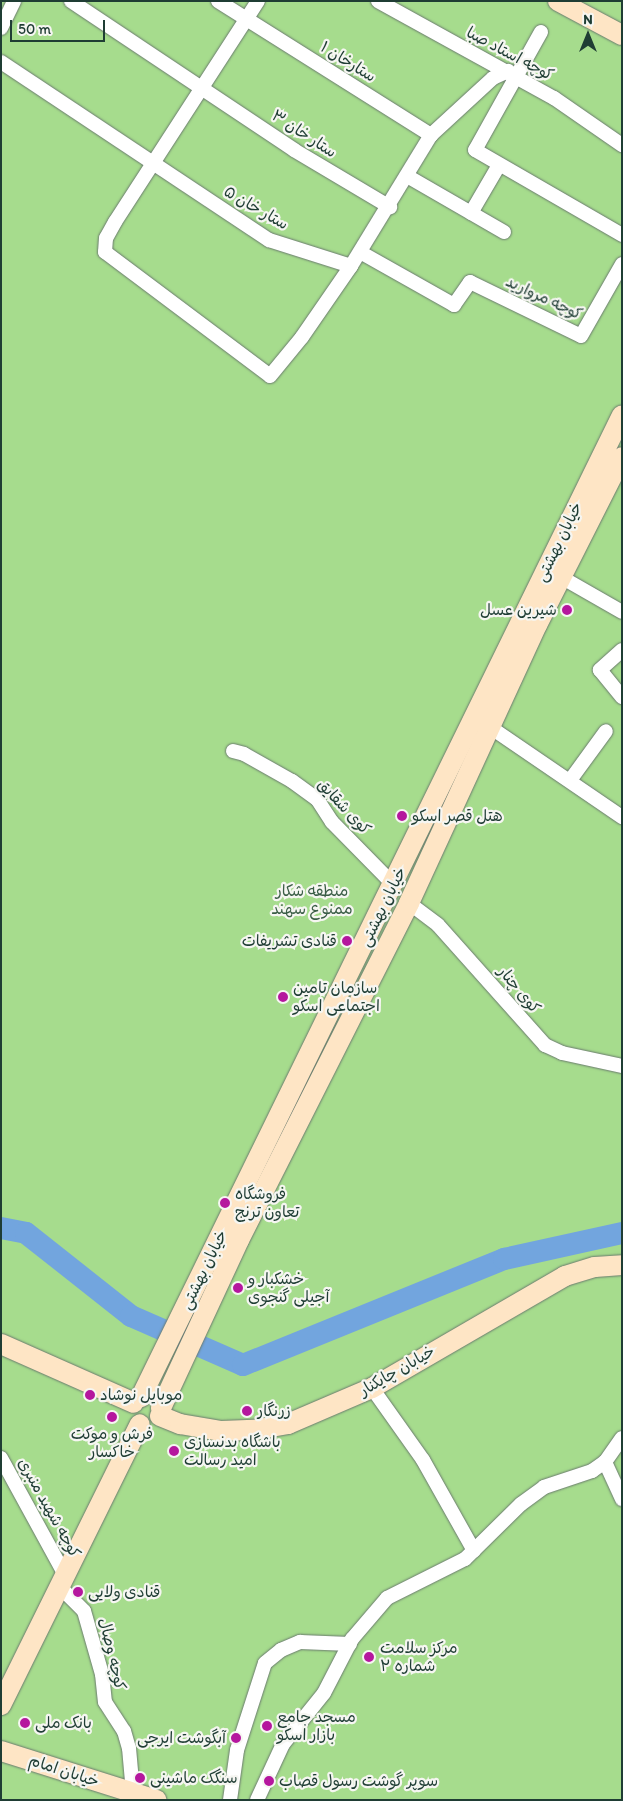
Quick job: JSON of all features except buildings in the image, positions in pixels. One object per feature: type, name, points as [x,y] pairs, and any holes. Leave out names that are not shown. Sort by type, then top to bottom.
[{"type":"main road","points":[[558,1],[622,34]]},
{"type":"main road","name":"خیابان بهشتی","points":[[137,1400],[156,1367],[394,885],[622,415]]},
{"type":"main road","name":"خیابان بهشتی","points":[[161,1412],[256,1205],[409,903],[561,577],[622,457]]},
{"type":"main road","name":"خیابان چایکنار","points":[[161,1412],[180,1424],[221,1431],[254,1430],[288,1424],[372,1388],[565,1276],[595,1267],[622,1265]]},
{"type":"main road","points":[[1,1344],[137,1400],[154,1397],[161,1412],[149,1425],[140,1424],[132,1412],[137,1400]]},
{"type":"main road","points":[[1,1705],[140,1424]]},
{"type":"main road","name":"خیابان امام","points":[[1,1751],[146,1797]]},
{"type":"street","points":[[1,28],[14,1]]},
{"type":"street","name":"ستار خان ۳","points":[[71,1],[294,150],[390,207]]},
{"type":"street","name":"ستارخان ۱","points":[[218,1],[431,135]]},
{"type":"street","points":[[258,1],[106,238],[105,252],[270,376],[302,338],[351,266],[390,207],[431,135],[493,78],[512,73]]},
{"type":"street","name":"کوچه استاد صبا","points":[[378,1],[512,73],[603,130],[622,145]]},
{"type":"street","points":[[541,32],[512,73],[475,150],[622,235]]},
{"type":"street","name":"ستار خان ۵","points":[[1,62],[269,240],[351,266]]},
{"type":"street","points":[[471,213],[499,165]]},
{"type":"street","points":[[407,176],[504,232]]},
{"type":"street","name":"کوچه مروارید","points":[[360,252],[454,305],[470,282],[581,336],[622,264]]},
{"type":"street","points":[[561,577],[622,612]]},
{"type":"street","points":[[622,650],[600,670],[622,697]]},
{"type":"street","points":[[490,726],[571,779],[622,817]]},
{"type":"street","points":[[571,779],[606,731]]},
{"type":"street","name":"کوی شقایق","points":[[232,751],[244,754],[292,781],[317,799],[332,822],[394,885]]},
{"type":"street","name":"کوی چنار","points":[[409,903],[438,925],[545,1045],[562,1053],[622,1066]]},
{"type":"street","points":[[372,1388],[423,1460],[474,1550]]},
{"type":"street","points":[[256,1800],[283,1744],[324,1693],[350,1644],[368,1617],[387,1598],[465,1559],[521,1504],[544,1487],[592,1471],[605,1462],[622,1438]]},
{"type":"street","name":"کوچه شهید منبری","points":[[1,1458],[62,1581]]},
{"type":"street","points":[[605,1462],[622,1499]]},
{"type":"street","name":"کوچه وصال","points":[[62,1581],[84,1611],[102,1674],[105,1702],[124,1731],[146,1797]]},
{"type":"street","points":[[230,1800],[237,1750],[265,1663],[281,1650],[300,1642],[350,1644]]},
{"type":"green space","name":"منطقه شکار ممنوع سهند","points":[[1,1],[622,1],[622,1800],[1,1800]]},
{"type":"waterway","points":[[1,1228],[26,1233],[131,1316],[243,1365],[504,1259],[622,1233]]},
{"type":"place","name":"شیرین عسل","points":[[567,610]]},
{"type":"place","name":"هتل قصر اسکو","points":[[402,816]]},
{"type":"place","name":"قنادی تشریفات","points":[[347,941]]},
{"type":"place","name":"سازمان تامین اجتماعی اسکو","points":[[283,997]]},
{"type":"place","name":"فروشگاه تعاون ترنج","points":[[225,1203]]},
{"type":"place","name":"خشکبار و آجیلی گنجوی","points":[[238,1288]]},
{"type":"place","name":"موبایل نوشاد","points":[[90,1395]]},
{"type":"place","name":"زرنگار","points":[[247,1411]]},
{"type":"place","name":"فرش و موکت خاکسار","points":[[112,1417]]},
{"type":"place","name":"باشگاه بدنسازی امید رسالت","points":[[174,1451]]},
{"type":"place","name":"قنادی ولایی","points":[[78,1592]]},
{"type":"place","name":"مرکز سلامت شماره ۲","points":[[369,1657]]},
{"type":"place","name":"بانک ملی","points":[[25,1723]]},
{"type":"place","name":"مسجد جامع بازار اسکو","points":[[267,1726]]},
{"type":"place","name":"آبگوشت ایرجی","points":[[236,1738]]},
{"type":"place","name":"سنگک ماشینی","points":[[140,1778]]},
{"type":"place","name":"سوپر گوشت رسول قصاب","points":[[269,1781]]}]
